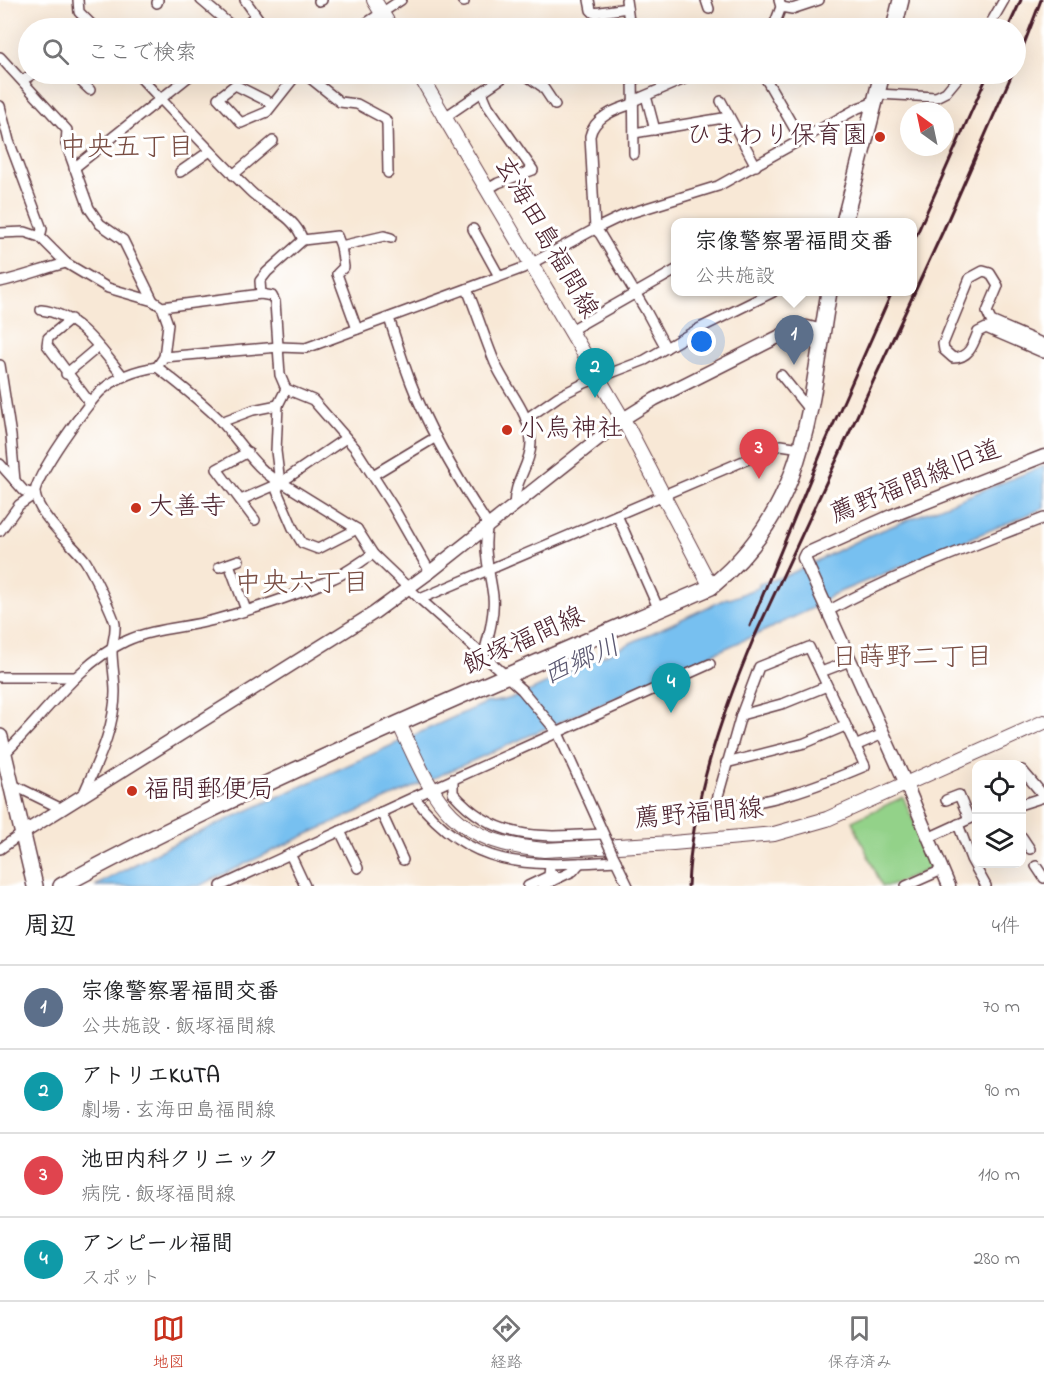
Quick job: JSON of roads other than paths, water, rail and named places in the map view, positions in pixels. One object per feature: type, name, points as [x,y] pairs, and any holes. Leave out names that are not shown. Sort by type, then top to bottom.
[{"type":"main road","points":[[374,0],[385,18]]},
{"type":"main road","points":[[896,18],[901,0]]},
{"type":"main road","name":"玄海田島福間線","points":[[425,84],[623,419],[711,587]]},
{"type":"main road","points":[[845,218],[880,84]]},
{"type":"main road","name":"飯塚福間線","points":[[61,886],[115,856],[223,803],[402,728],[506,676],[711,587],[733,570],[775,513],[790,483],[810,411],[828,296]]},
{"type":"main road","name":"薦野福間線","points":[[402,728],[428,786],[443,807],[459,822],[478,834],[524,848],[544,850],[662,844],[774,834],[827,819],[1042,727]]},
{"type":"main road","points":[[0,737],[2,756],[11,784],[35,886]]},
{"type":"street","points":[[78,0],[79,12],[85,18]]},
{"type":"street","points":[[201,0],[222,18]]},
{"type":"street","points":[[245,0],[255,16]]},
{"type":"street","points":[[374,18],[401,0]]},
{"type":"street","points":[[589,0],[594,13],[627,4]]},
{"type":"street","points":[[776,18],[780,3],[792,9],[819,0]]},
{"type":"street","points":[[994,18],[1004,0]]},
{"type":"street","points":[[0,57],[18,75]]},
{"type":"street","points":[[27,84],[67,130],[66,144],[89,208],[100,225],[123,240],[153,301]]},
{"type":"street","points":[[84,84],[90,90]]},
{"type":"street","points":[[147,84],[252,194],[285,214],[295,225],[303,240]]},
{"type":"street","points":[[74,168],[178,84]]},
{"type":"street","points":[[273,104],[235,85],[218,98],[241,123],[267,112],[289,84]]},
{"type":"street","points":[[318,84],[340,102],[357,104],[385,119],[388,173]]},
{"type":"street","points":[[445,117],[494,84]]},
{"type":"street","points":[[539,84],[555,105]]},
{"type":"street","points":[[633,84],[634,154]]},
{"type":"street","points":[[666,348],[595,229],[590,136],[592,127],[599,120],[673,84]]},
{"type":"street","points":[[769,84],[801,140]]},
{"type":"street","points":[[164,357],[279,347],[306,348],[532,263],[595,229],[647,208],[718,186],[876,98],[936,97],[946,92],[953,84]]},
{"type":"street","points":[[482,92],[488,106],[533,170],[488,189]]},
{"type":"street","points":[[646,96],[655,130]]},
{"type":"street","points":[[721,101],[756,166]]},
{"type":"street","points":[[0,106],[9,141],[42,229],[40,237]]},
{"type":"street","points":[[634,133],[729,117]]},
{"type":"street","points":[[234,175],[273,141]]},
{"type":"street","points":[[180,172],[210,151]]},
{"type":"street","points":[[473,229],[498,276]]},
{"type":"street","points":[[0,233],[26,232],[40,237],[66,263],[108,288],[153,301],[162,307],[168,324],[164,357],[157,367]]},
{"type":"street","points":[[261,294],[260,281],[303,240],[337,236],[344,267],[337,274],[357,329]]},
{"type":"street","points":[[341,246],[384,236],[391,238]]},
{"type":"street","points":[[0,282],[66,263]]},
{"type":"street","points":[[1044,344],[991,321],[987,312],[998,286],[990,273],[983,271],[970,278],[943,344],[944,350],[953,358],[960,358],[971,349],[978,332],[986,328],[1044,352]]},
{"type":"street","points":[[571,330],[671,272]]},
{"type":"street","points":[[467,289],[498,369],[526,419],[531,443],[528,458],[515,487],[514,506]]},
{"type":"street","points":[[162,307],[261,294],[272,296],[275,302],[280,375],[286,389],[313,400],[346,438],[373,475],[430,572]]},
{"type":"street","points":[[526,419],[559,396],[599,377],[637,363],[763,296]]},
{"type":"street","points":[[41,310],[58,313],[71,319],[123,375]]},
{"type":"street","points":[[389,318],[411,385],[454,471],[488,525],[486,533],[488,571],[493,604],[483,657]]},
{"type":"street","points":[[71,319],[48,338],[48,350],[90,403]]},
{"type":"street","points":[[0,849],[60,808],[374,613],[430,572],[623,419],[655,399],[794,329],[807,327],[822,332]]},
{"type":"street","points":[[66,374],[98,346]]},
{"type":"street","points":[[0,365],[11,436],[15,481]]},
{"type":"street","points":[[83,795],[110,727],[115,692],[112,648],[115,641],[115,622],[85,561],[44,512],[35,494],[35,488],[43,470],[90,403],[103,389],[123,375],[157,367],[221,422],[261,468],[280,483],[357,529],[373,554],[420,600],[522,690],[556,731],[628,886]]},
{"type":"street","points":[[781,375],[810,411]]},
{"type":"street","points":[[286,389],[278,405],[276,451],[280,483],[278,491],[302,543],[318,549],[357,529]]},
{"type":"street","points":[[221,422],[253,410],[278,405]]},
{"type":"street","points":[[373,475],[436,437]]},
{"type":"street","points":[[241,500],[280,483],[346,438]]},
{"type":"street","points":[[420,600],[781,446],[801,450]]},
{"type":"street","points":[[248,452],[217,469],[255,520]]},
{"type":"street","name":"薦野福間線旧道","points":[[826,609],[805,558],[891,516],[1044,456]]},
{"type":"street","points":[[0,464],[24,491],[35,494]]},
{"type":"street","points":[[0,531],[19,505],[35,494]]},
{"type":"street","points":[[617,515],[659,610]]},
{"type":"street","points":[[949,886],[906,784],[826,609],[926,565],[1044,518]]},
{"type":"street","points":[[2,756],[33,726],[76,677],[112,648],[155,631],[194,625],[290,596],[336,578],[373,554]]},
{"type":"street","points":[[229,564],[246,610]]},
{"type":"street","points":[[809,647],[827,686],[865,766],[830,781],[744,804],[716,804],[741,714],[759,667],[809,647]]},
{"type":"street","points":[[821,672],[850,661]]},
{"type":"street","points":[[221,886],[414,797],[428,786],[453,779],[710,664]]},
{"type":"street","points":[[0,677],[76,677]]},
{"type":"street","points":[[741,714],[785,703],[827,686]]},
{"type":"street","points":[[726,763],[805,743],[845,726]]},
{"type":"street","points":[[855,746],[883,734]]},
{"type":"street","points":[[1026,776],[1044,797],[1026,803]]},
{"type":"street","points":[[453,779],[453,793],[462,804],[478,818],[497,827],[521,834],[542,836],[604,835]]},
{"type":"street","points":[[11,784],[60,808]]},
{"type":"street","points":[[946,800],[959,795],[972,815]]},
{"type":"street","points":[[414,797],[436,824],[449,834],[474,848],[503,858],[553,865],[615,858]]},
{"type":"street","points":[[381,812],[403,860]]},
{"type":"street","points":[[928,838],[972,817]]},
{"type":"street","points":[[957,824],[971,859],[986,886]]},
{"type":"street","points":[[340,831],[358,868]]},
{"type":"street","points":[[1026,843],[1030,849]]},
{"type":"street","points":[[290,854],[305,886]]},
{"type":"street","points":[[543,886],[573,871],[580,863]]},
{"type":"street","points":[[552,881],[553,865]]},
{"type":"street","points":[[528,886],[549,876],[553,865]]},
{"type":"street","points":[[1035,866],[1044,878]]},
{"type":"street","points":[[906,886],[942,870]]},
{"type":"water","points":[[1044,466],[1044,508],[832,595],[817,606],[762,632],[308,834],[199,886],[95,886],[165,848],[485,703],[511,698],[534,690],[727,598],[730,599],[759,587],[759,584],[788,575],[865,537]]},
{"type":"railway","points":[[1013,18],[1021,0]]},
{"type":"railway","points":[[1026,39],[1041,0]]},
{"type":"railway","points":[[917,234],[984,84]]},
{"type":"railway","points":[[917,287],[1008,84]]},
{"type":"railway","points":[[750,626],[826,441],[890,296]]},
{"type":"railway","points":[[688,886],[695,822],[710,760],[729,700],[753,640],[913,296]]},
{"type":"place","name":"ひまわり保育園","points":[[880,137]]},
{"type":"place","name":"宗像警察署福間交番","points":[[794,365]]},
{"type":"place","name":"アトリエKUTA","points":[[595,398]]},
{"type":"place","name":"小烏神社","points":[[507,430]]},
{"type":"place","name":"池田内科クリニック","points":[[759,479]]},
{"type":"place","name":"大善寺","points":[[136,508]]},
{"type":"place","name":"アンピール福間","points":[[671,713]]},
{"type":"place","name":"福間郵便局","points":[[132,791]]},
{"type":"district","name":"中央五丁目","points":[[127,148]]},
{"type":"district","name":"中央六丁目","points":[[302,584]]},
{"type":"district","name":"日蒔野二丁目","points":[[912,658]]},
{"type":"water label","name":"西郷川","points":[[582,662]]}]
